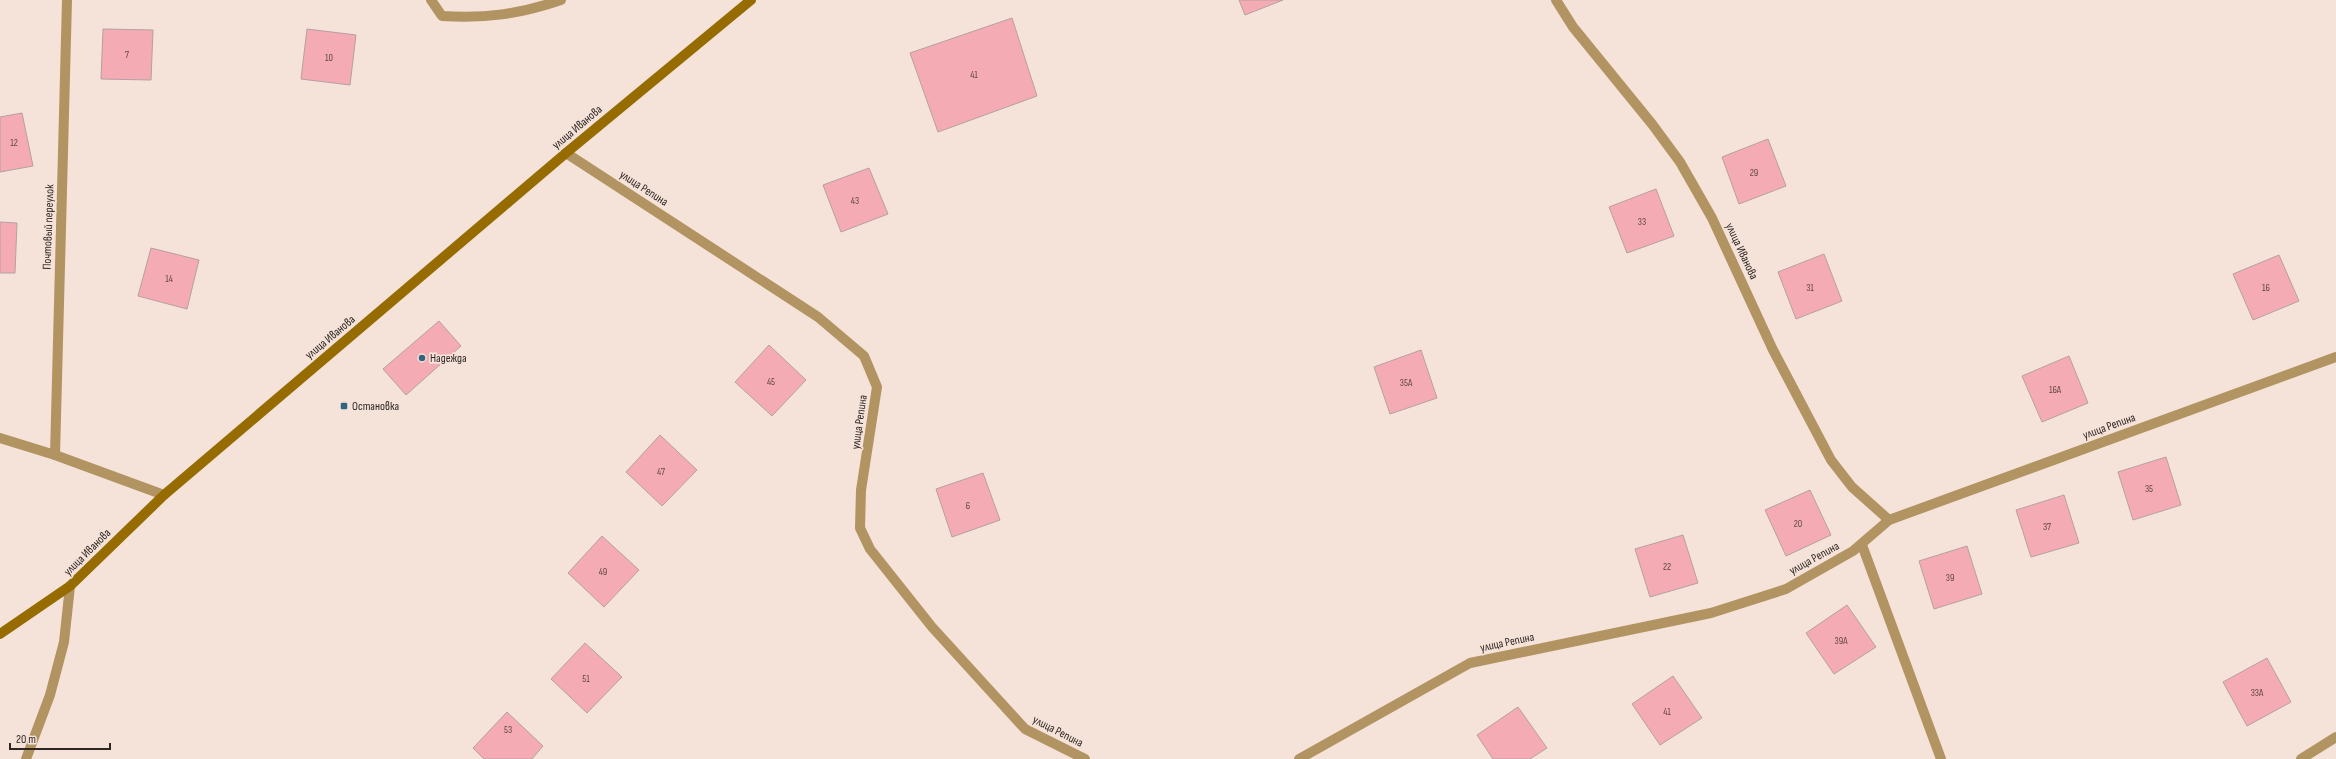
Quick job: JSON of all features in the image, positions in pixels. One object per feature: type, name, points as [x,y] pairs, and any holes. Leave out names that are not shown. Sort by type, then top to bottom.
[{"type":"street","name":"Почтовый переулок","points":[[55,455],[67,0]]},
{"type":"street","points":[[431,0],[442,16],[474,18],[528,11],[561,0]]},
{"type":"street","name":"улица Иванова","points":[[26,759],[50,695],[64,642],[70,586],[164,495],[566,153],[751,0]]},
{"type":"street","name":"улица Иванова","points":[[1556,0],[1573,27],[1652,124],[1680,162],[1712,218],[1773,350],[1831,460],[1852,487],[1889,520]]},
{"type":"street","name":"улица Репина","points":[[566,153],[818,317],[864,356],[877,387],[861,490],[860,528],[870,549],[932,627],[1025,729],[1085,759]]},
{"type":"street","name":"улица Репина","points":[[1299,759],[1470,664],[1711,613],[1786,589],[1862,545],[1889,520],[2336,357]]},
{"type":"street","points":[[0,438],[55,455],[164,495]]},
{"type":"street","points":[[1862,545],[1941,759]]},
{"type":"street","points":[[0,634],[70,586]]},
{"type":"street","points":[[2301,759],[2336,737]]},
{"type":"building","points":[[1239,0],[1283,0],[1245,15]]},
{"type":"building","points":[[1012,18],[1037,96],[938,132],[910,53]]},
{"type":"building","points":[[103,29],[153,30],[151,80],[101,79]]},
{"type":"building","points":[[307,29],[356,35],[350,85],[301,79]]},
{"type":"building","points":[[22,113],[33,166],[0,172],[0,117]]},
{"type":"building","points":[[1768,139],[1786,186],[1739,204],[1722,157]]},
{"type":"building","points":[[869,168],[888,214],[841,232],[823,185]]},
{"type":"building","points":[[1656,189],[1674,236],[1627,253],[1609,207]]},
{"type":"building","points":[[0,222],[17,223],[15,273],[0,273]]},
{"type":"building","points":[[151,248],[199,260],[187,309],[138,296]]},
{"type":"building","points":[[1824,254],[1842,301],[1796,319],[1778,272]]},
{"type":"building","points":[[2279,255],[2299,301],[2253,320],[2233,274]]},
{"type":"building","name":"Надежда","points":[[439,321],[461,346],[406,395],[383,369]]},
{"type":"building","points":[[769,345],[806,380],[772,416],[735,382]]},
{"type":"building","points":[[1421,350],[1437,398],[1390,414],[1374,367]]},
{"type":"building","points":[[2069,356],[2088,403],[2042,422],[2022,376]]},
{"type":"building","points":[[660,435],[697,470],[662,506],[626,472]]},
{"type":"building","points":[[2166,457],[2181,505],[2133,520],[2118,472]]},
{"type":"building","points":[[983,473],[1000,520],[952,537],[936,489]]},
{"type":"building","points":[[1810,490],[1831,535],[1786,556],[1765,510]]},
{"type":"building","points":[[2064,495],[2079,543],[2031,557],[2016,510]]},
{"type":"building","points":[[1683,535],[1698,583],[1650,597],[1635,549]]},
{"type":"building","points":[[602,536],[639,570],[604,607],[568,573]]},
{"type":"building","points":[[1967,546],[1982,594],[1934,609],[1919,561]]},
{"type":"building","points":[[1847,605],[1876,647],[1834,674],[1806,633]]},
{"type":"building","points":[[585,643],[622,677],[587,713],[551,679]]},
{"type":"building","points":[[2267,658],[2291,702],[2247,726],[2223,682]]},
{"type":"building","points":[[1673,676],[1702,718],[1660,745],[1632,704]]},
{"type":"building","points":[[1518,707],[1547,748],[1530,759],[1493,759],[1477,735]]},
{"type":"building","points":[[507,712],[543,746],[532,759],[484,759],[473,748]]},
{"type":"place","name":"Надежда","points":[[422,358]]},
{"type":"place","name":"Остановка","points":[[344,406]]}]
